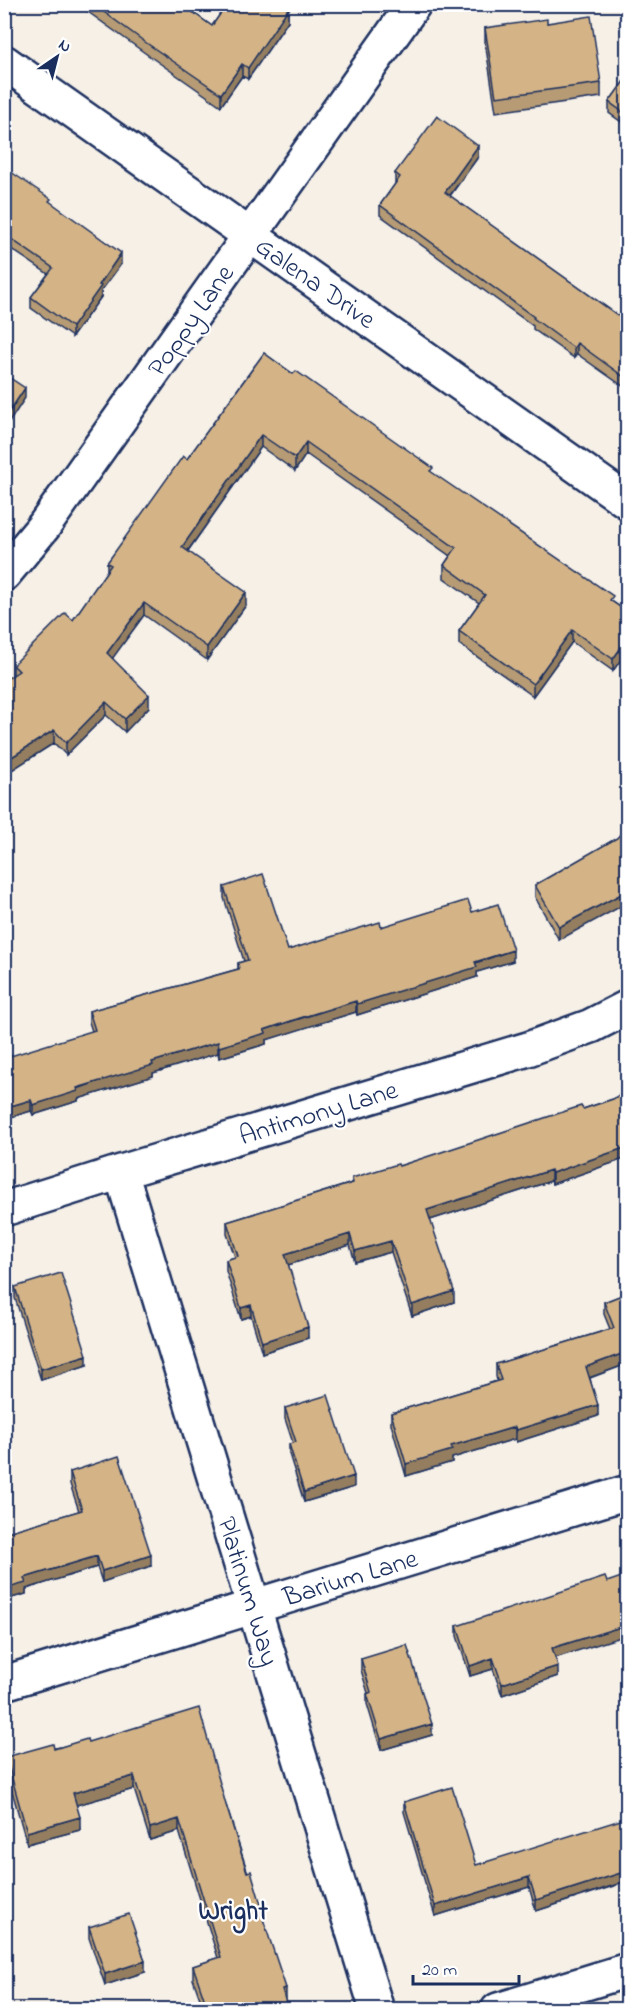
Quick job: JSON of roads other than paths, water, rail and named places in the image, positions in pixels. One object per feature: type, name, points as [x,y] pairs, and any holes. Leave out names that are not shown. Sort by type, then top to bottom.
[{"type":"street","name":"Poppy Lane","points":[[4,574],[44,526],[414,4]]},
{"type":"street","name":"Galena Drive","points":[[4,62],[627,502]]},
{"type":"street","name":"Antimony Lane","points":[[4,1209],[528,1048],[591,1026],[627,1007]]},
{"type":"street","name":"Platinum Way","points":[[121,1172],[377,2010]]},
{"type":"street","name":"Barium Lane","points":[[4,1683],[627,1492]]},
{"type":"street","points":[[498,2010],[627,1970]]},
{"type":"district","name":"Wright","points":[[233,1909]]}]
